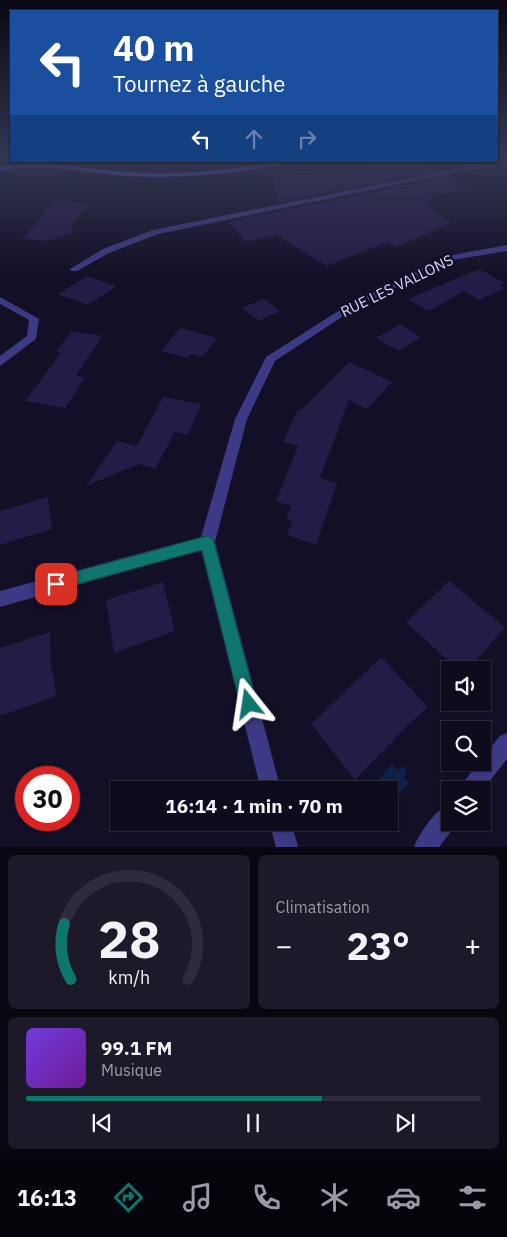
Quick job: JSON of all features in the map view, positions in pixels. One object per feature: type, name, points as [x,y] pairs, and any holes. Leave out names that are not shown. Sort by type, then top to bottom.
[{"type":"street","points":[[74,269],[106,251],[156,232],[324,198]]},
{"type":"street","name":"RUE LES VALLONS","points":[[207,542],[241,419],[270,359],[354,304],[450,258],[507,248]]},
{"type":"street","points":[[0,300],[34,319],[32,337],[0,362]]},
{"type":"street","points":[[0,599],[207,542],[270,781]]},
{"type":"street","points":[[477,781],[507,743]]},
{"type":"street","points":[[425,847],[441,827]]},
{"type":"street","points":[[283,831],[287,847]]},
{"type":"water","points":[[392,764],[397,770],[404,767],[407,768],[404,777],[409,783],[398,795],[398,781],[377,781]]},
{"type":"building","points":[[278,198],[306,198],[279,203]]},
{"type":"building","points":[[345,198],[430,198],[434,200],[423,202],[451,223],[396,247],[387,242],[327,266],[276,235],[246,242],[228,222]]},
{"type":"building","points":[[60,200],[89,205],[71,224],[74,232],[48,241],[23,239],[54,201]]},
{"type":"building","points":[[479,269],[505,283],[500,286],[505,288],[479,300],[464,291],[429,311],[408,299]]},
{"type":"building","points":[[87,276],[116,286],[88,305],[58,294]]},
{"type":"building","points":[[264,299],[280,311],[258,321],[242,308]]},
{"type":"building","points":[[400,324],[421,337],[399,351],[376,338]]},
{"type":"building","points":[[180,328],[217,338],[202,357],[191,354],[188,358],[161,351]]},
{"type":"building","points":[[71,331],[102,336],[76,375],[85,378],[65,408],[25,401],[61,353],[56,352]]},
{"type":"building","points":[[349,362],[392,382],[367,409],[349,400],[320,478],[337,483],[316,545],[287,535],[292,521],[286,519],[291,506],[276,501],[298,446],[283,442],[298,409],[301,410]]},
{"type":"building","points":[[163,397],[201,404],[188,435],[175,432],[155,469],[139,464],[86,486],[117,441],[137,446]]},
{"type":"building","points":[[48,497],[52,529],[0,545],[0,511]]},
{"type":"building","points":[[449,581],[505,627],[476,661],[448,661],[406,622]]},
{"type":"building","points":[[163,582],[175,631],[114,653],[106,600]]},
{"type":"building","points":[[50,632],[51,671],[53,671],[56,696],[0,716],[0,648]]},
{"type":"building","points":[[381,657],[428,707],[355,780],[311,724]]},
{"type":"route","points":[[56,584],[207,542],[249,704]]}]
